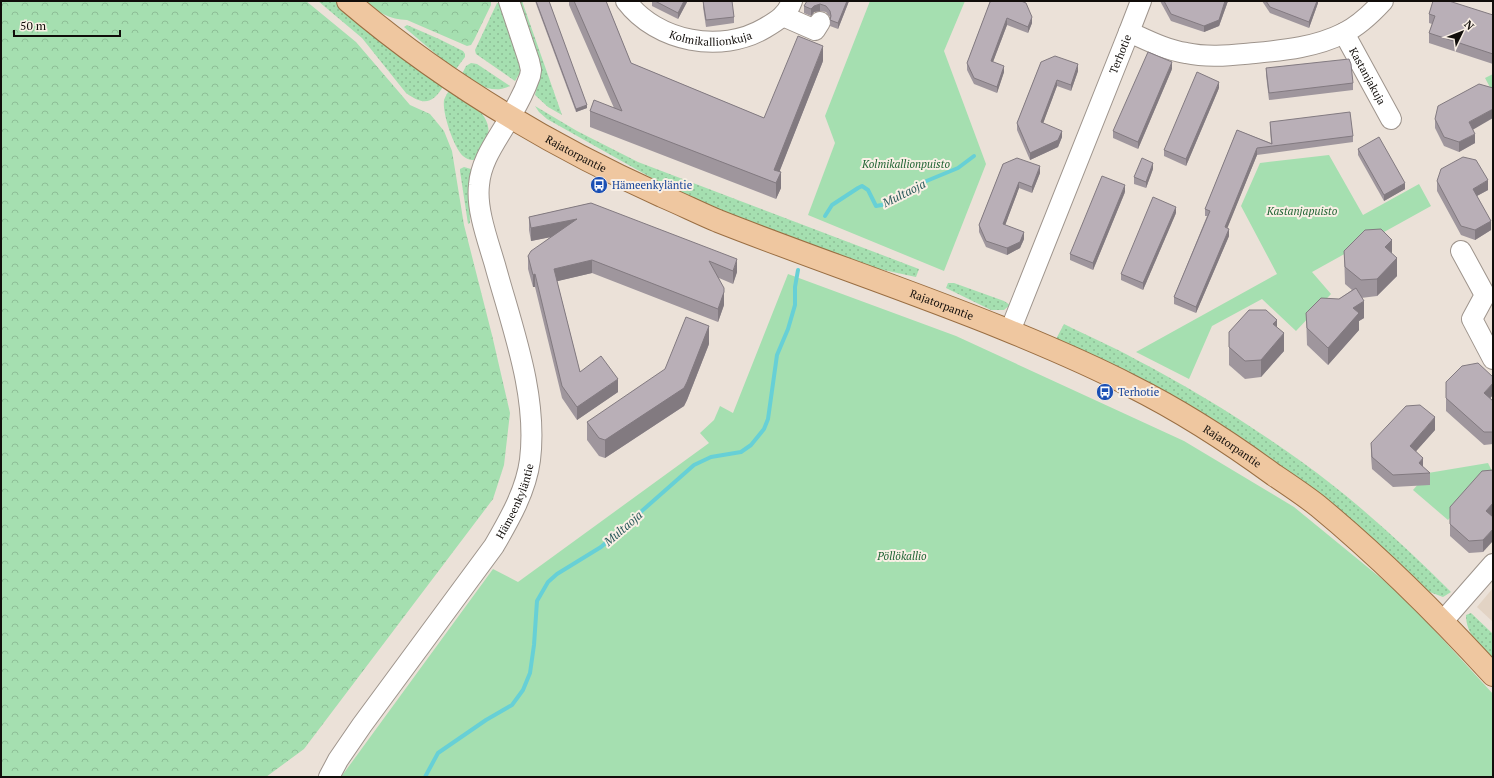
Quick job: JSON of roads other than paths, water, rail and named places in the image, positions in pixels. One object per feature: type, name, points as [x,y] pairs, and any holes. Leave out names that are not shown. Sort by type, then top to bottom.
[{"type":"main road","name":"Rajatorpantie","points":[[348,1],[407,48],[457,84],[510,118],[583,159],[715,220],[914,293],[1084,362],[1131,386],[1208,430],[1316,504],[1373,553],[1443,621],[1493,674]]},
{"type":"street","name":"Hämeenkyläntie","points":[[329,777],[338,760],[362,725],[494,546],[508,521],[526,477],[530,453],[531,427],[529,398],[523,366],[488,242],[481,212],[479,186],[482,166],[527,85],[531,70],[509,1]]},
{"type":"street","name":"Kolmikallionkuja","points":[[626,1],[639,14],[670,34],[690,40],[708,42],[743,38],[761,30],[788,9]]},
{"type":"street","points":[[1129,32],[1141,1]]},
{"type":"street","name":"Terhotie","points":[[1010,331],[1129,32],[1164,47],[1184,53],[1206,56],[1224,56],[1294,49],[1317,44],[1344,33],[1363,20],[1383,1]]},
{"type":"street","points":[[788,9],[815,30],[820,22]]},
{"type":"street","name":"Kastanjakuja","points":[[1344,33],[1391,119]]},
{"type":"street","points":[[1461,251],[1485,295],[1472,319],[1493,359]]},
{"type":"street","points":[[1443,621],[1493,564]]},
{"type":"waterway","name":"Multaoja","points":[[825,216],[832,205],[862,186],[868,190],[876,206],[887,204],[924,182],[958,168],[974,156]]},
{"type":"waterway","name":"Multaoja","points":[[425,777],[438,753],[486,720],[512,705],[523,690],[530,673],[534,645],[537,601],[548,582],[557,574],[601,547],[694,465],[711,457],[741,452],[751,445],[764,429],[768,419],[777,355],[788,329],[795,305],[795,287],[798,270]]},
{"type":"place","name":"Hämeenkyläntie","points":[[599,185]]},
{"type":"place","name":"Terhotie","points":[[1105,392]]},
{"type":"park label","name":"Kolmikallionpuisto","points":[[906,164]]},
{"type":"park label","name":"Kastanjapuisto","points":[[1302,211]]},
{"type":"park label","name":"Pöllökallio","points":[[902,556]]}]
